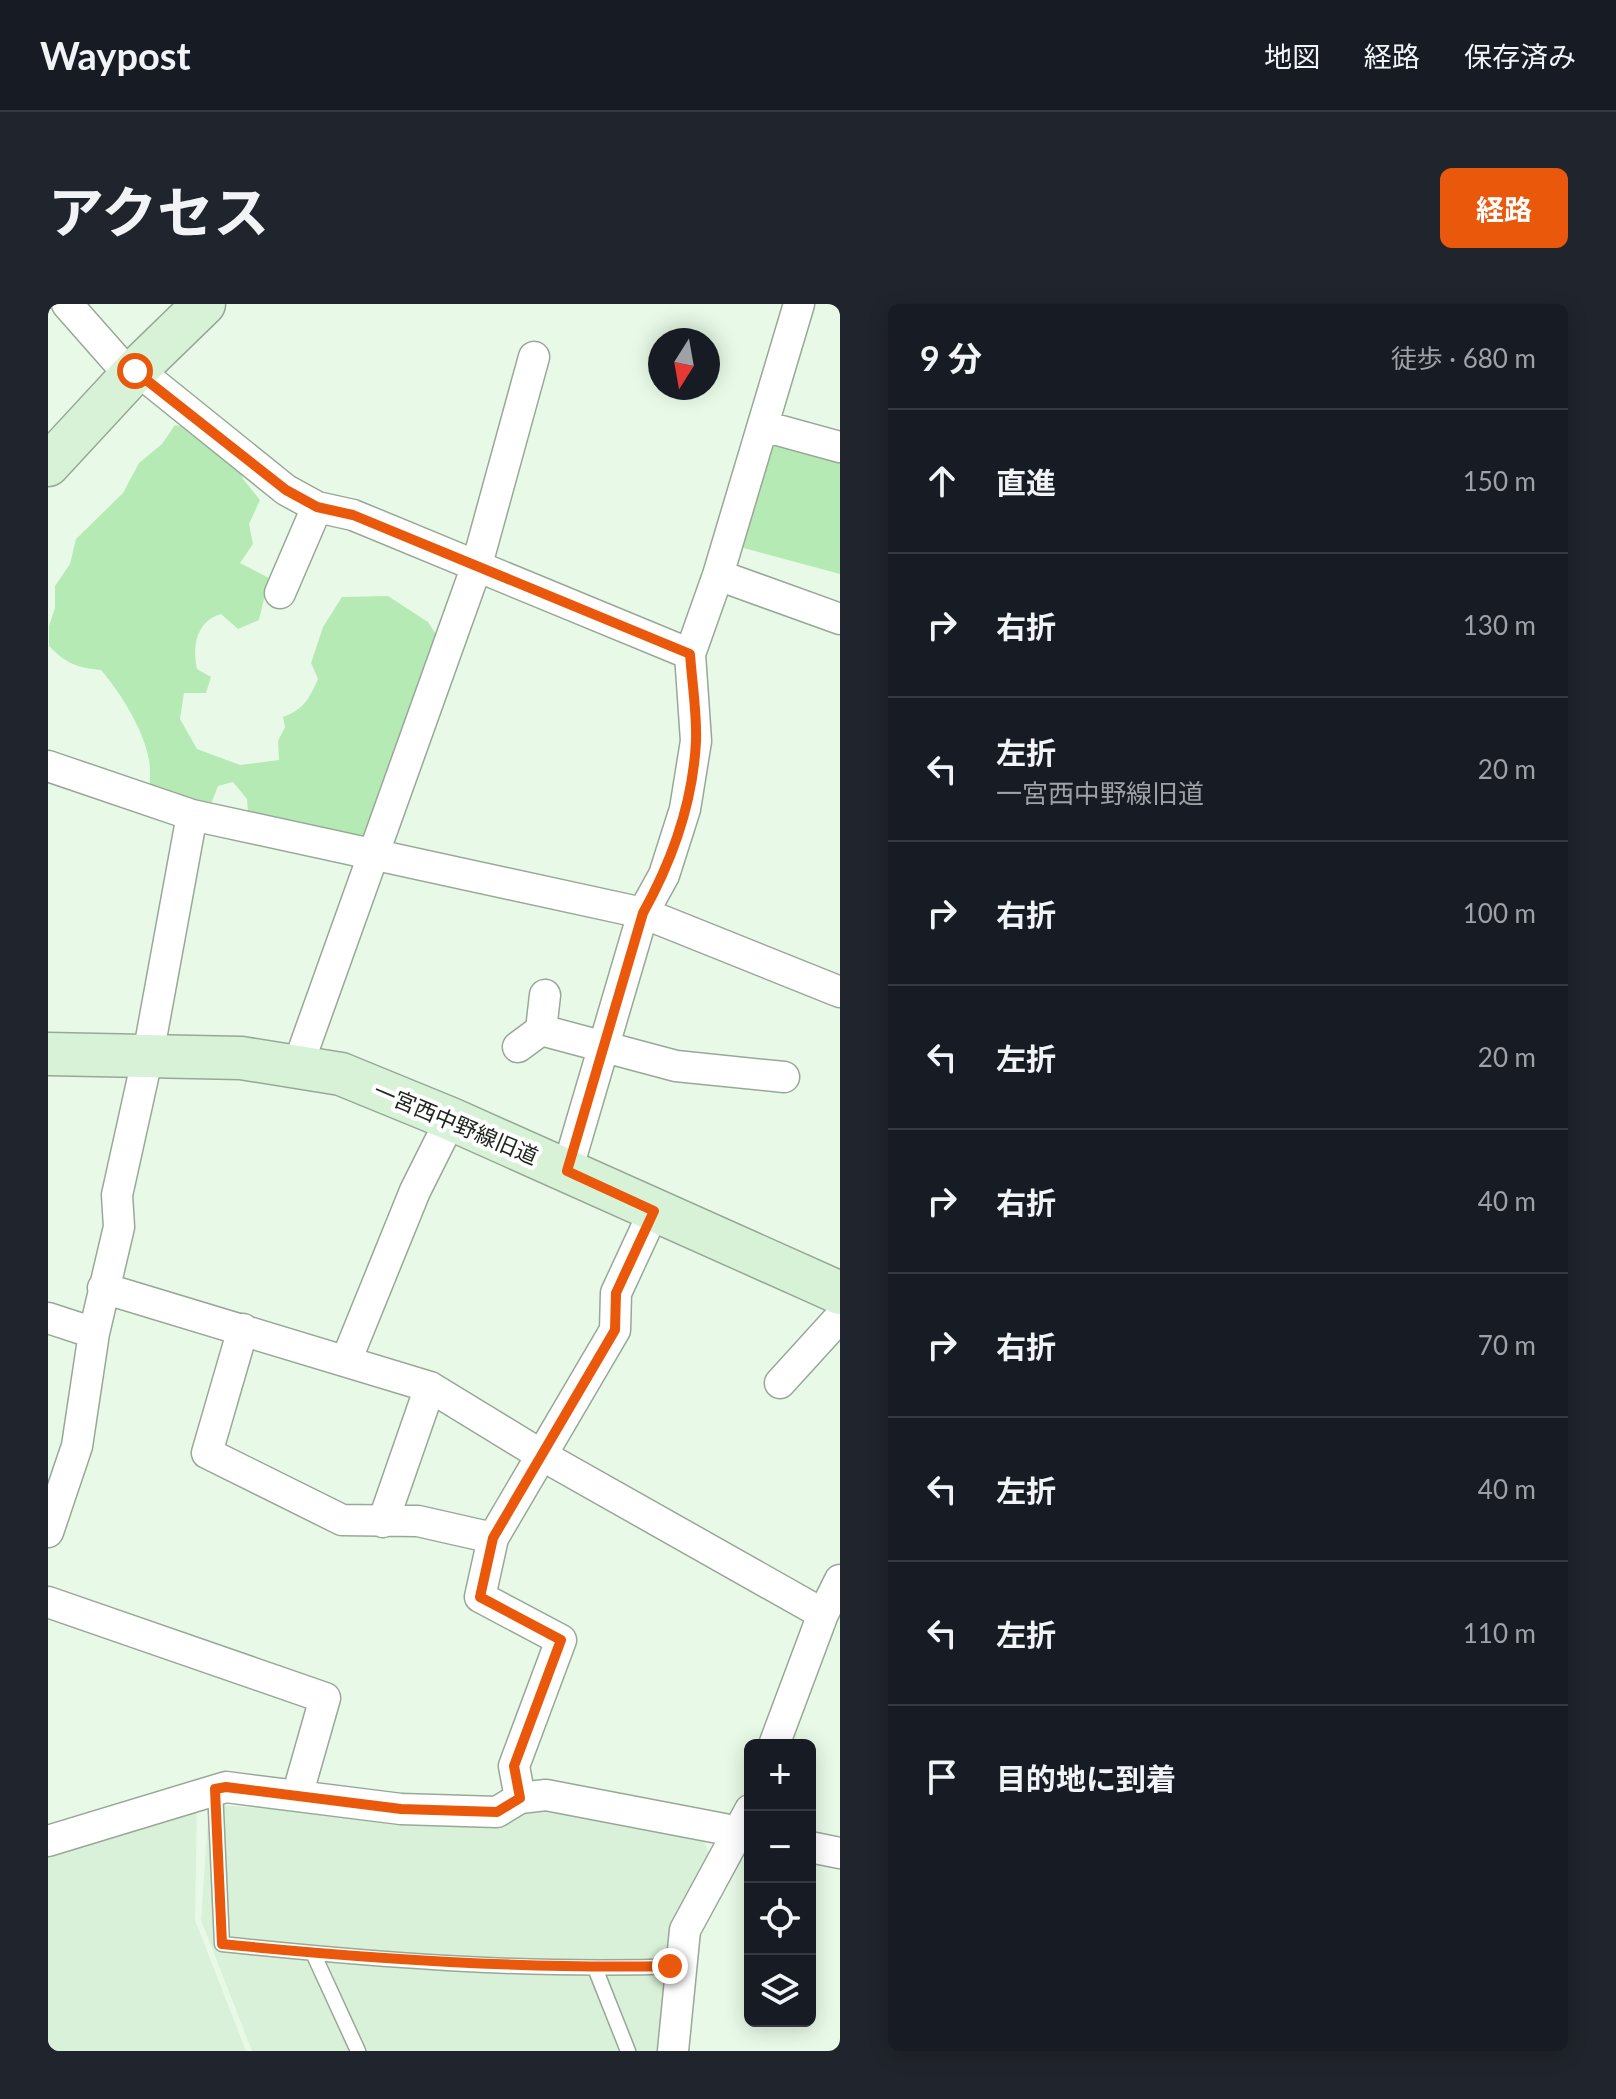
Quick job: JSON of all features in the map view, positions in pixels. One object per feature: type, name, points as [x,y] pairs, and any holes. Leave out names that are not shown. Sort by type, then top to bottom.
[{"type":"street","points":[[67,304],[119,363],[135,371],[286,490],[317,507],[353,515],[690,654]]},
{"type":"street","points":[[48,465],[135,371],[204,304]]},
{"type":"street","points":[[567,1171],[643,913],[664,875],[685,809],[696,741],[690,654],[718,575],[799,304]]},
{"type":"street","points":[[298,1065],[476,568],[534,357]]},
{"type":"street","points":[[763,426],[840,447]]},
{"type":"street","points":[[280,593],[317,507]]},
{"type":"street","points":[[718,575],[840,619]]},
{"type":"street","points":[[48,766],[192,815],[375,852],[643,913],[840,992]]},
{"type":"street","points":[[48,1532],[77,1446],[94,1333],[119,1227],[117,1195],[148,1055],[192,815]]},
{"type":"street","points":[[545,995],[530,1039],[602,1044],[676,1066],[784,1077]]},
{"type":"street","name":"一宮西中野線旧道","points":[[48,1054],[241,1058],[341,1074],[451,1119],[840,1293]]},
{"type":"street","points":[[346,1361],[415,1191],[451,1119]]},
{"type":"street","points":[[520,1798],[514,1766],[561,1640],[480,1597],[493,1538],[615,1330],[616,1293],[654,1211]]},
{"type":"street","points":[[103,1288],[430,1387],[543,1456],[823,1614]]},
{"type":"street","points":[[780,1383],[840,1317]]},
{"type":"street","points":[[48,1318],[94,1333]]},
{"type":"street","points":[[243,1329],[207,1453],[342,1520],[418,1521],[493,1538]]},
{"type":"street","points":[[383,1522],[430,1387]]},
{"type":"street","points":[[776,1739],[823,1614],[840,1580]]},
{"type":"street","points":[[48,1602],[325,1698],[297,1796]]},
{"type":"street","points":[[48,1841],[226,1787],[401,1809],[497,1812],[520,1798],[546,1795],[744,1825]]},
{"type":"street","points":[[673,2051],[685,1930],[744,1828]]},
{"type":"street","points":[[816,1848],[840,1853]]},
{"type":"lane","points":[[215,1789],[222,1944],[313,1953],[595,1968],[682,1966]]},
{"type":"lane","points":[[313,1953],[358,2051]]},
{"type":"lane","points":[[595,1968],[628,2051]]},
{"type":"shaded area","points":[[209,1804],[396,1820],[523,1806],[701,1835],[709,1853],[672,1938],[663,2051],[252,2051],[201,1920]]},
{"type":"shaded area","points":[[197,1808],[195,1920],[246,2051],[48,2051],[48,1855]]},
{"type":"green space","points":[[175,425],[201,430],[236,460],[243,479],[260,500],[249,524],[253,544],[240,563],[269,578],[259,620],[238,629],[221,614],[206,622],[198,635],[195,651],[197,669],[211,677],[206,693],[184,693],[180,719],[197,749],[240,765],[279,760],[278,741],[285,727],[283,717],[301,707],[315,686],[318,679],[311,663],[323,627],[342,597],[388,596],[428,622],[439,639],[369,839],[249,826],[247,799],[233,782],[218,786],[211,804],[198,811],[151,798],[146,748],[137,724],[116,689],[101,670],[72,664],[49,646],[55,586],[70,564],[76,539],[123,493],[139,463],[162,444]]},
{"type":"green space","points":[[770,429],[840,456],[840,574],[736,546]]},
{"type":"route","points":[[135,371],[286,490],[317,507],[353,515],[690,654],[696,741],[685,809],[664,875],[643,913],[567,1171],[654,1211],[616,1293],[615,1330],[493,1538],[480,1597],[561,1640],[514,1766],[520,1798],[497,1812],[401,1809],[226,1787],[215,1789],[222,1944],[313,1953],[595,1968],[670,1966]]}]
